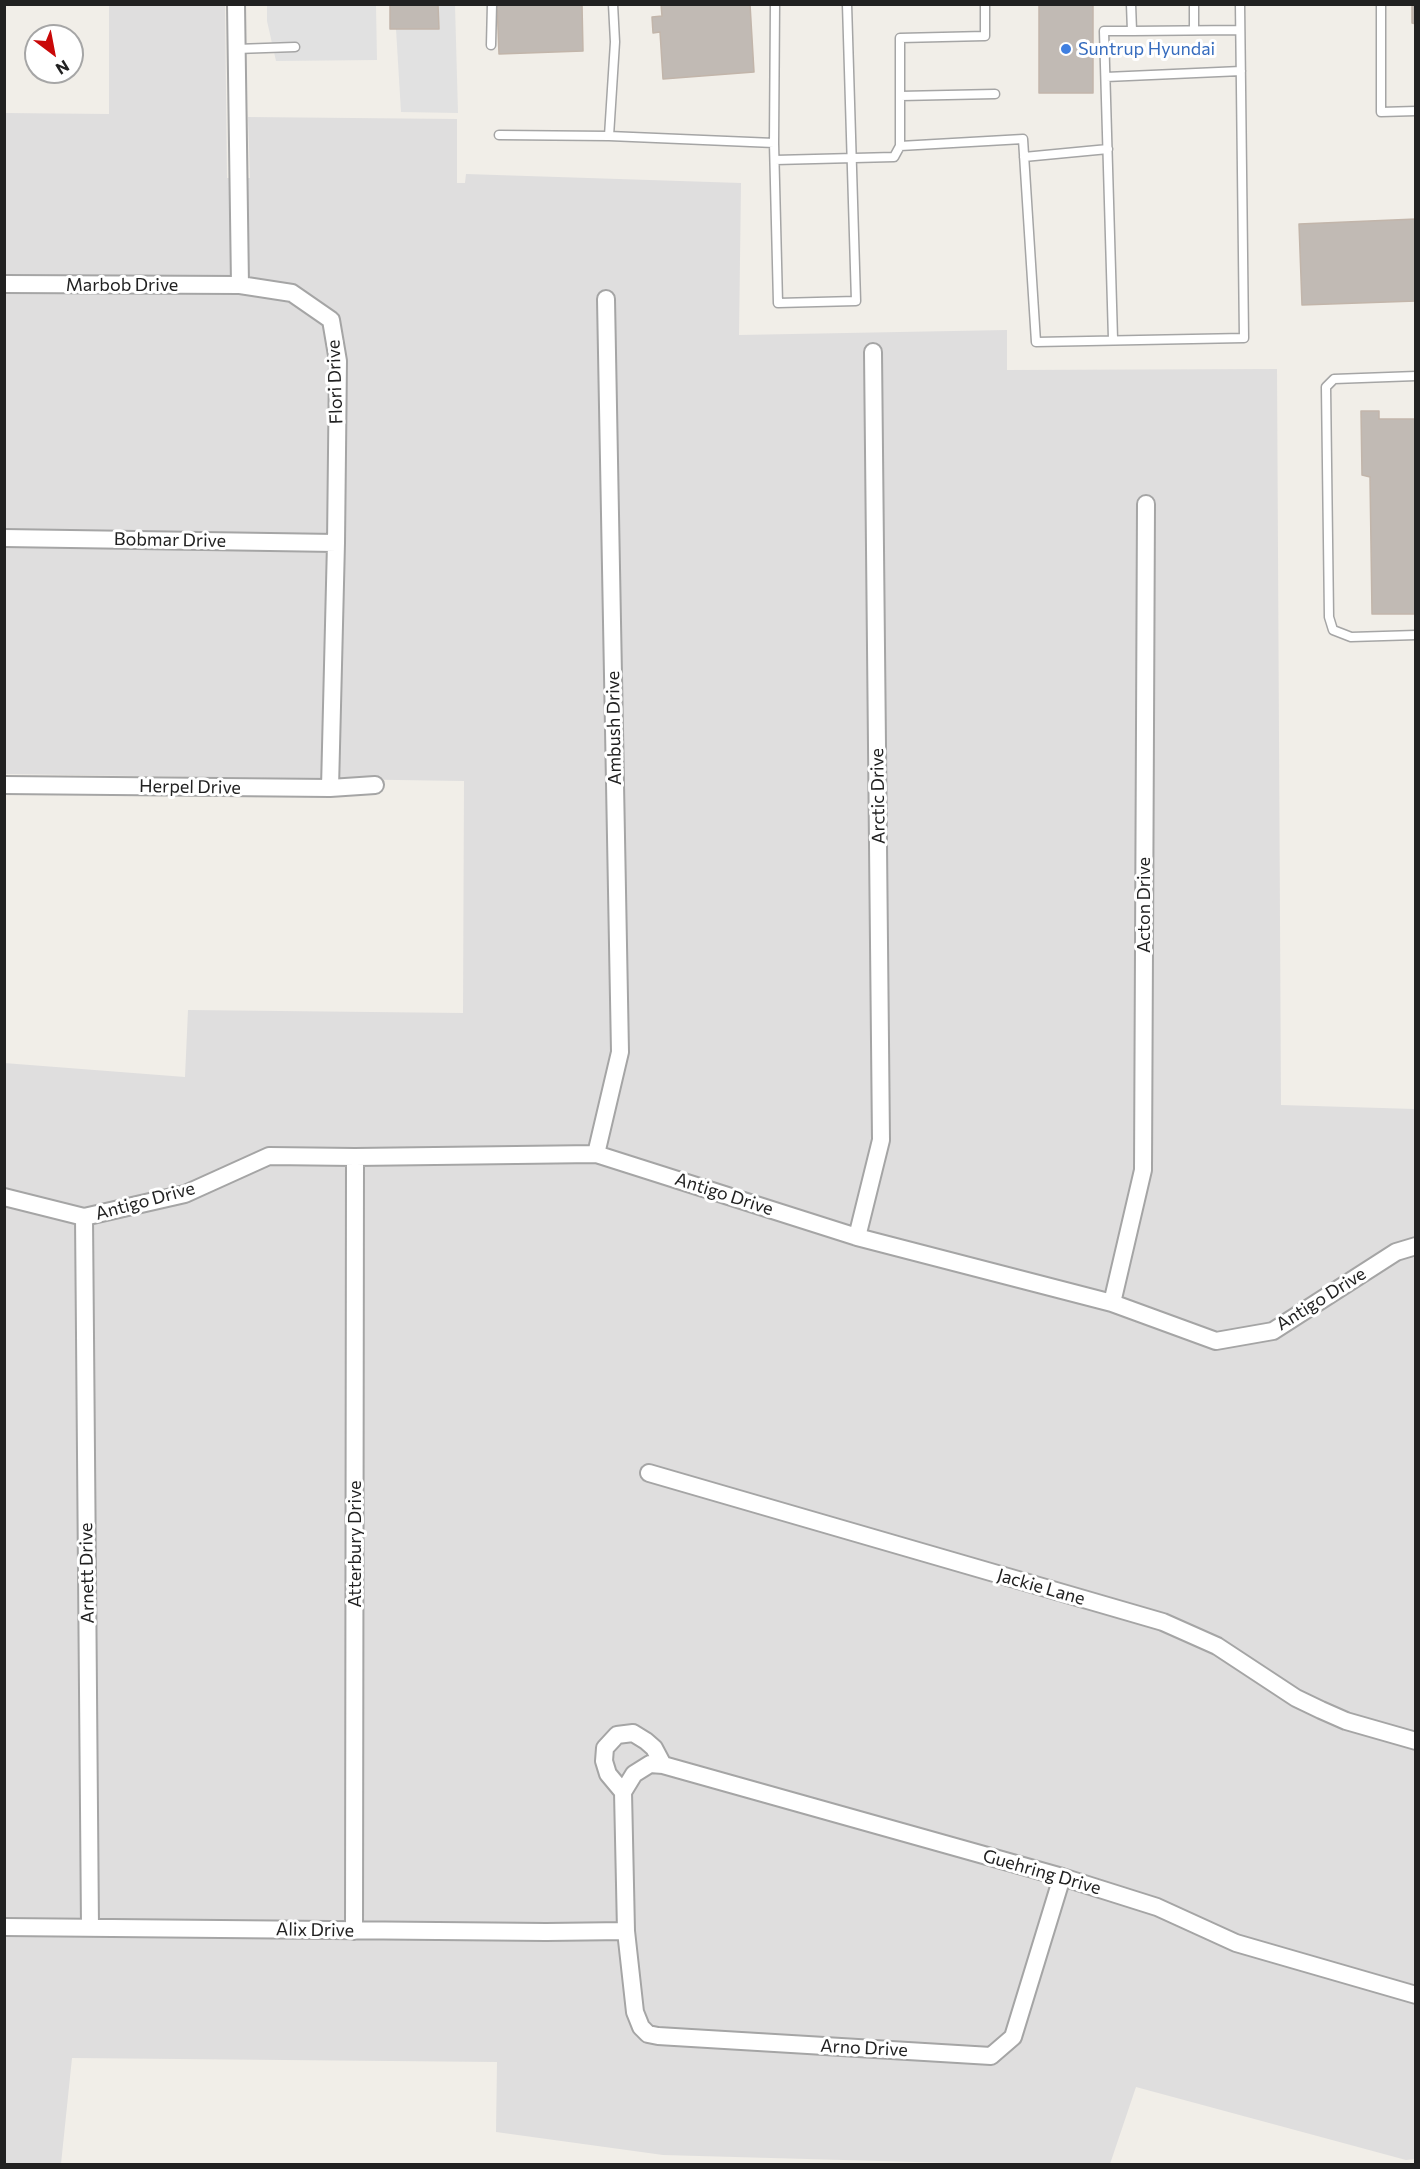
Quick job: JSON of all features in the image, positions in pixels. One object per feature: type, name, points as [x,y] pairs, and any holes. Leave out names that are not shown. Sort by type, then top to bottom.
[{"type":"street","points":[[236,4],[240,285]]},
{"type":"street","name":"Marbob Drive","points":[[4,284],[240,285]]},
{"type":"street","name":"Flori Drive","points":[[240,285],[292,293],[331,320],[338,360],[330,788]]},
{"type":"street","name":"Ambush Drive","points":[[596,1154],[620,1052],[606,299]]},
{"type":"street","name":"Arctic Drive","points":[[857,1237],[881,1140],[873,352]]},
{"type":"street","name":"Acton Drive","points":[[1112,1303],[1143,1170],[1146,504]]},
{"type":"street","name":"Bobmar Drive","points":[[4,538],[336,543]]},
{"type":"street","name":"Herpel Drive","points":[[4,785],[330,788],[375,785]]},
{"type":"street","name":"Antigo Drive","points":[[4,1197],[84,1217],[185,1194],[269,1156],[596,1154],[857,1237],[1112,1303],[1216,1341],[1273,1331],[1396,1251],[1416,1246]]},
{"type":"street","name":"Atterbury Drive","points":[[354,1931],[355,1157]]},
{"type":"street","name":"Arnett Drive","points":[[84,1217],[90,1928]]},
{"type":"street","name":"Jackie Lane","points":[[649,1473],[1163,1622],[1217,1646],[1296,1698],[1321,1710],[1346,1721],[1416,1741]]},
{"type":"street","points":[[622,1792],[608,1774],[604,1761],[605,1748],[617,1735],[633,1733],[646,1740],[654,1748],[663,1764],[650,1764],[634,1774],[622,1792],[626,1931]]},
{"type":"street","name":"Guehring Drive","points":[[663,1764],[1062,1877],[1156,1906],[1236,1942],[1416,1995]]},
{"type":"street","name":"Arno Drive","points":[[626,1931],[635,2012],[640,2027],[648,2034],[991,2056],[1013,2037],[1062,1877]]},
{"type":"street","name":"Alix Drive","points":[[4,1928],[626,1931]]},
{"type":"lane","points":[[491,45],[492,4]]},
{"type":"lane","points":[[609,136],[615,42],[613,4]]},
{"type":"lane","points":[[775,4],[774,143],[778,303],[856,301],[847,4]]},
{"type":"lane","points":[[775,160],[894,157],[900,146],[900,38],[985,36],[986,4]]},
{"type":"lane","points":[[1131,4],[1132,31]]},
{"type":"lane","points":[[1194,4],[1194,30]]},
{"type":"lane","points":[[900,146],[1023,139],[1036,342],[1244,338],[1239,4]]},
{"type":"lane","points":[[1381,4],[1381,112],[1416,111]]},
{"type":"lane","points":[[1113,339],[1104,31],[1239,30]]},
{"type":"lane","points":[[236,49],[295,47]]},
{"type":"lane","points":[[1106,76],[1241,71]]},
{"type":"lane","points":[[900,96],[995,94]]},
{"type":"lane","points":[[499,135],[609,136],[774,143]]},
{"type":"lane","points":[[1024,157],[1108,150]]},
{"type":"lane","points":[[1416,376],[1334,379],[1326,387],[1329,617],[1333,630],[1351,637],[1416,635]]},
{"type":"shaded area","points":[[109,5],[225,5],[227,178],[250,178],[248,117],[457,119],[457,183],[465,183],[466,174],[741,183],[739,335],[1007,330],[1007,370],[1277,369],[1281,1105],[1415,1109],[1415,2159],[1406,2160],[1136,2087],[1110,2164],[987,2164],[663,2155],[496,2132],[497,2062],[72,2058],[61,2164],[5,2164],[4,1063],[185,1077],[188,1010],[463,1013],[464,781],[5,774],[5,113],[109,114]]},
{"type":"shaded area","points":[[267,5],[376,5],[377,60],[276,61],[267,21]]},
{"type":"shaded area","points":[[438,5],[455,5],[458,113],[401,112],[396,29],[439,29]]},
{"type":"building","points":[[390,4],[438,4],[439,29],[390,29]]},
{"type":"building","points":[[497,4],[582,4],[583,51],[499,54]]},
{"type":"building","points":[[661,4],[750,4],[754,72],[663,79],[660,32],[653,33],[652,17],[662,16]]},
{"type":"building","name":"Suntrup Hyundai","points":[[1039,4],[1093,4],[1093,93],[1039,93]]},
{"type":"building","points":[[1412,4],[1416,4],[1416,24],[1412,23]]},
{"type":"building","points":[[1416,219],[1416,301],[1302,305],[1299,224]]},
{"type":"building","points":[[1361,411],[1379,411],[1379,419],[1416,419],[1416,614],[1372,614],[1370,477],[1362,475]]},
{"type":"place","name":"Suntrup Hyundai","points":[[1066,49]]}]
